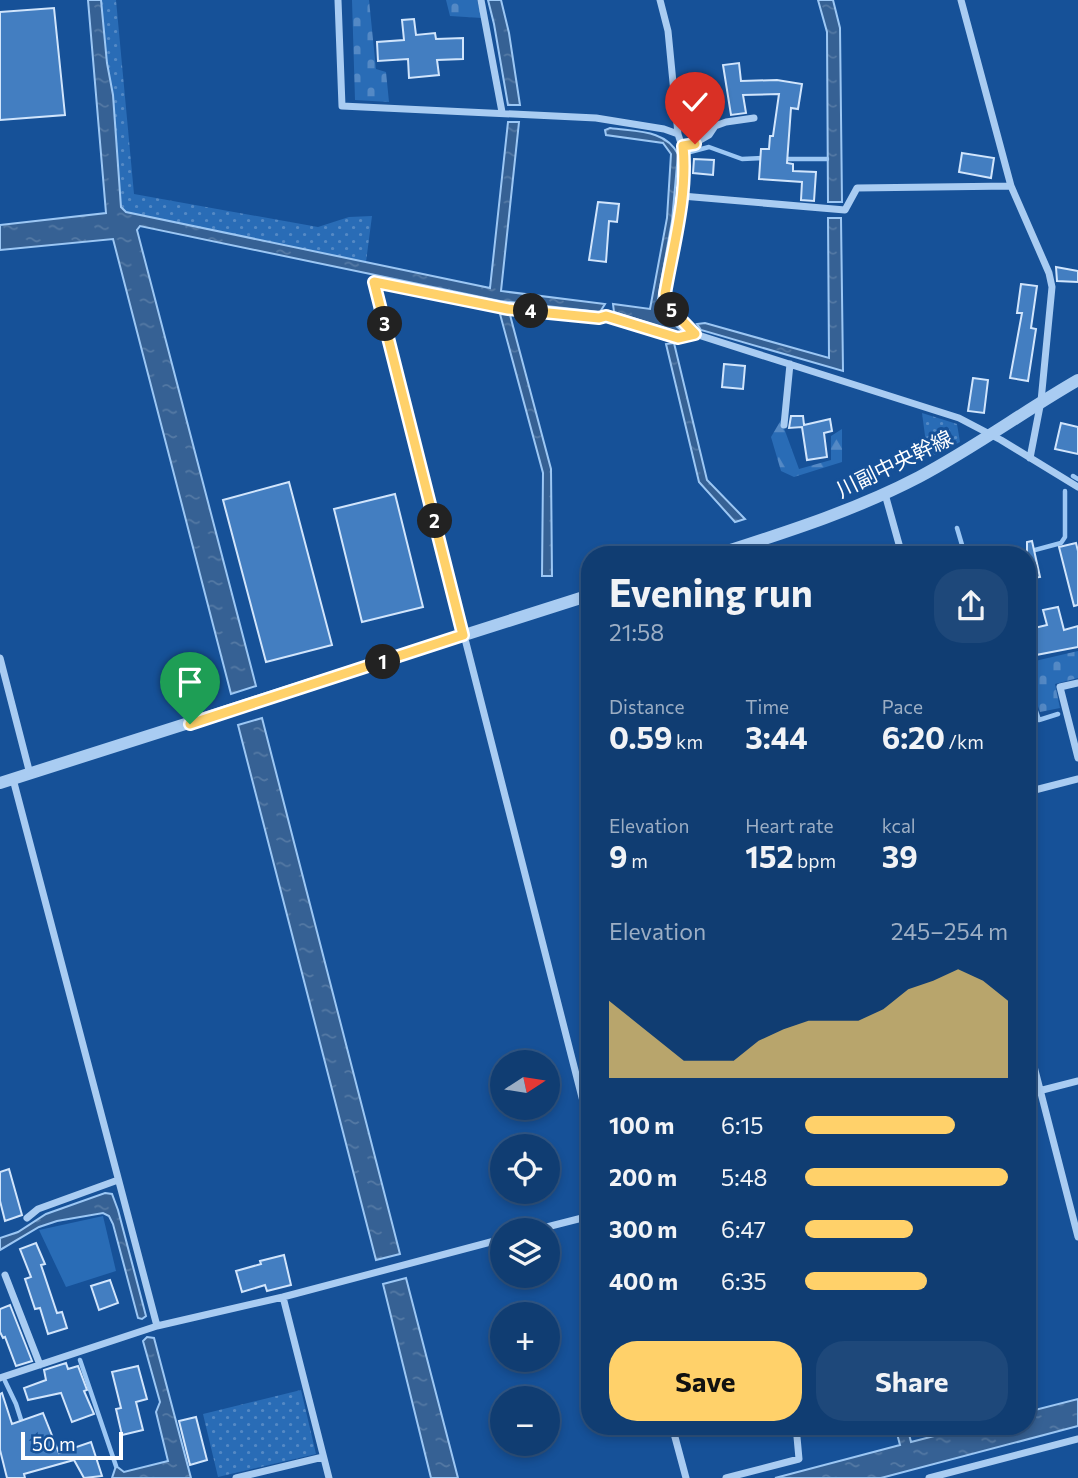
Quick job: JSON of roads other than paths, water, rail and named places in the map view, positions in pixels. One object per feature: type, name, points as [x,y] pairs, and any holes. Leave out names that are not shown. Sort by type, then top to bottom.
[{"type":"street","points":[[338,0],[342,106],[596,118],[664,129],[678,134]]},
{"type":"street","points":[[481,0],[502,112]]},
{"type":"street","points":[[660,0],[668,31],[678,134],[684,159],[681,197],[665,294],[667,305],[695,334],[959,418],[992,434],[1078,487]]},
{"type":"street","points":[[961,0],[1011,186],[1049,272],[1052,288],[1041,401],[1030,458]]},
{"type":"street","points":[[683,146],[709,135],[715,126],[754,118]]},
{"type":"street","points":[[681,197],[845,210],[857,188],[1011,186]]},
{"type":"street","points":[[581,1094],[374,282],[508,309],[599,318],[606,316],[678,338],[695,334]]},
{"type":"street","points":[[784,425],[790,364]]},
{"type":"street","name":"川副中央幹線","points":[[743,546],[885,494],[920,477],[1078,380]]},
{"type":"street","points":[[885,494],[899,546]]},
{"type":"street","points":[[0,783],[581,598]]},
{"type":"street","points":[[0,657],[30,774]]},
{"type":"street","points":[[1078,682],[1060,687],[1078,758]]},
{"type":"street","points":[[13,779],[157,1326]]},
{"type":"street","points":[[1036,790],[1078,779]]},
{"type":"street","points":[[1036,1072],[1078,1237]]},
{"type":"street","points":[[1036,1092],[1078,1081]]},
{"type":"street","points":[[27,1218],[38,1209],[118,1180]]},
{"type":"street","points":[[560,1224],[581,1218]]},
{"type":"street","points":[[0,1378],[157,1326],[283,1297],[490,1242]]},
{"type":"street","points":[[5,1275],[40,1365]]},
{"type":"street","points":[[283,1297],[329,1478]]},
{"type":"street","points":[[675,1435],[686,1478]]},
{"type":"street","points":[[726,1478],[799,1459],[797,1435]]},
{"type":"street","points":[[929,1478],[1078,1439]]},
{"type":"street","points":[[236,1478],[323,1457]]},
{"type":"water","points":[[88,0],[101,0],[113,95],[121,207],[126,212],[490,288],[508,122],[519,122],[501,291],[605,304],[600,312],[500,301],[140,226],[137,230],[256,686],[231,694],[113,239],[0,250],[0,225],[106,213]]},
{"type":"water","points":[[488,0],[501,0],[520,105],[508,105]]},
{"type":"water","points":[[818,0],[833,0],[840,28],[842,202],[828,202],[827,32]]},
{"type":"water","points":[[610,128],[657,136],[672,146],[678,154],[672,221],[656,310],[681,330],[680,333],[614,312],[613,304],[650,309],[667,218],[671,154],[663,143],[606,135],[605,130]]},
{"type":"water","points":[[828,218],[841,218],[843,371],[701,330],[697,324],[705,323],[829,358]]},
{"type":"water","points":[[500,314],[510,315],[551,469],[552,576],[542,576],[543,473]]},
{"type":"water","points":[[674,343],[707,480],[745,519],[735,522],[699,482],[666,344]]},
{"type":"water","points":[[262,718],[400,1254],[376,1260],[238,725]]},
{"type":"water","points":[[105,1193],[112,1194],[118,1210],[146,1316],[142,1319],[138,1318],[113,1224],[109,1216],[103,1213],[39,1227],[0,1250],[0,1238],[18,1232],[46,1214]]},
{"type":"water","points":[[406,1278],[458,1478],[431,1478],[383,1284]]},
{"type":"water","points":[[147,1337],[154,1338],[191,1478],[112,1478],[116,1466],[124,1472],[168,1461],[156,1412],[160,1402],[143,1341]]},
{"type":"water","points":[[1078,1399],[1078,1426],[881,1478],[775,1478],[900,1445],[897,1435],[909,1435],[911,1442],[938,1435],[1036,1435],[1036,1410]]},
{"type":"waterway","points":[[690,152],[709,147],[742,159],[763,158]]},
{"type":"waterway","points":[[783,159],[827,159]]},
{"type":"waterway","points":[[1073,476],[1078,479]]},
{"type":"waterway","points":[[1036,550],[1061,543],[1065,537],[1065,491]]},
{"type":"waterway","points":[[957,528],[962,546]]},
{"type":"waterway","points":[[1036,711],[1039,720],[1058,714]]},
{"type":"waterway","points":[[80,1360],[116,1466]]},
{"type":"waterway","points":[[5,1381],[23,1426]]}]
